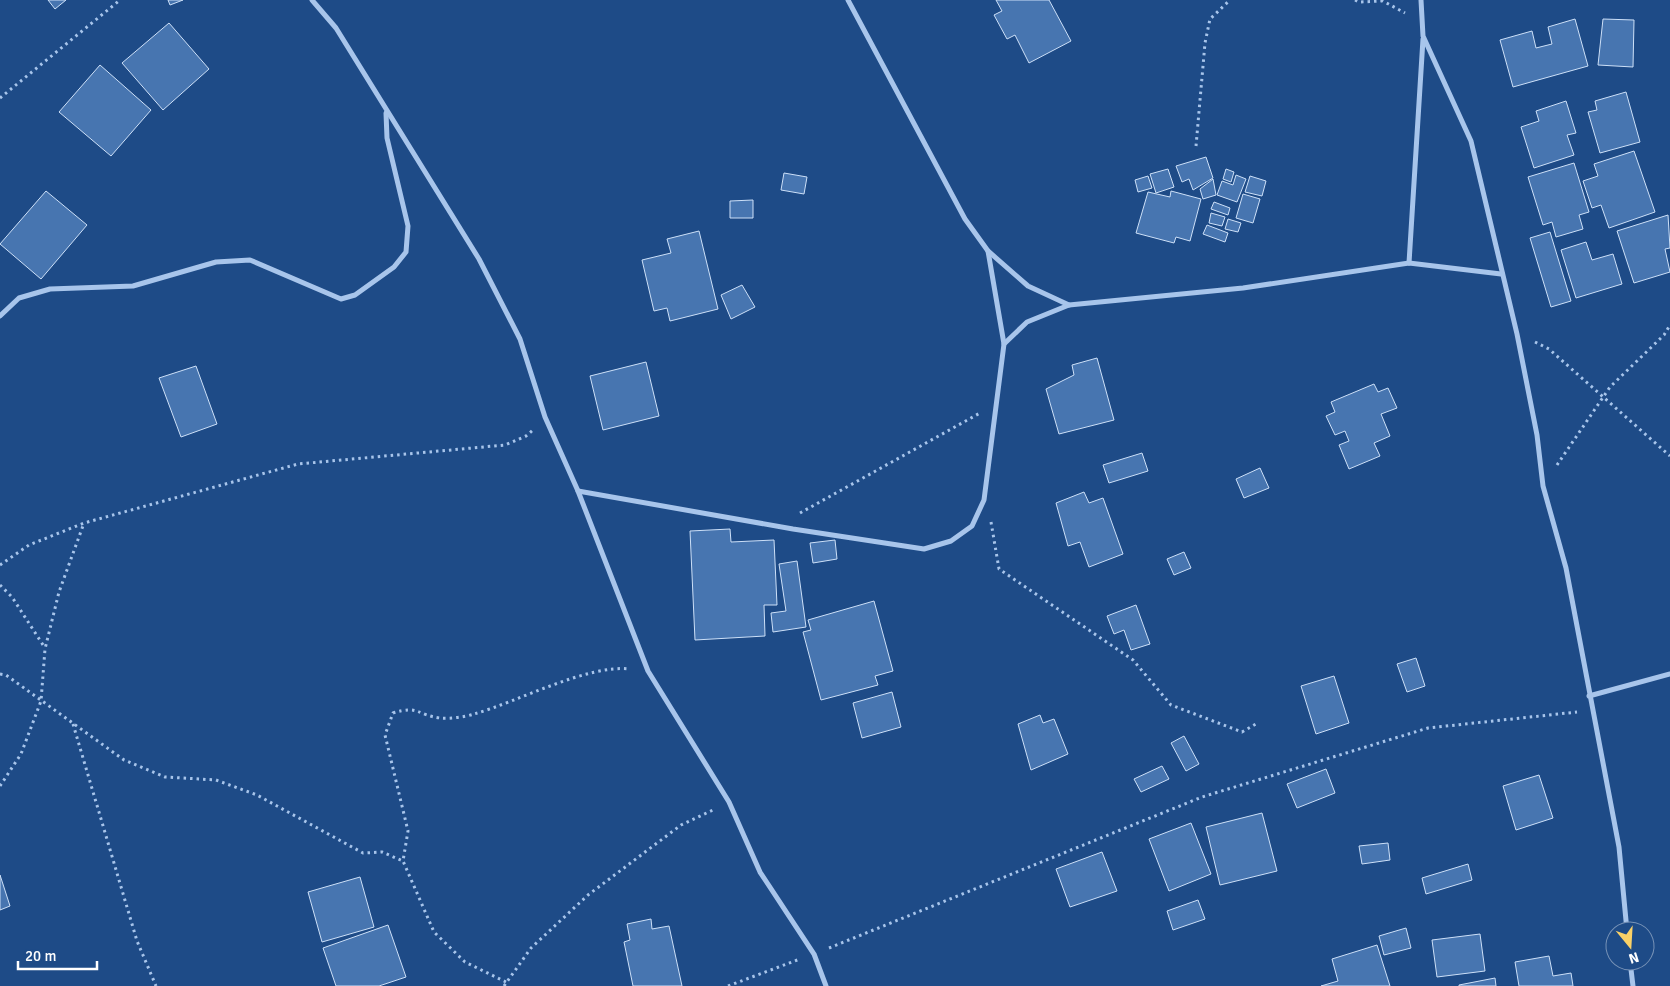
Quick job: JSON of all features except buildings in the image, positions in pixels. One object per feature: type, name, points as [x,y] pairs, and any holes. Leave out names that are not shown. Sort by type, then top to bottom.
[{"type":"street","points":[[312,0],[336,28],[386,112],[479,259],[520,340],[545,417],[578,491],[648,671],[729,802],[760,872],[814,954],[826,986]]},
{"type":"street","points":[[848,0],[965,219],[988,251],[1028,286],[1069,305]]},
{"type":"street","points":[[1409,263],[1424,36],[1421,0]]},
{"type":"street","points":[[1424,36],[1471,141],[1501,274],[1517,334],[1537,435],[1543,486],[1566,568],[1619,847],[1626,921]]},
{"type":"street","points":[[0,316],[19,298],[50,289],[133,286],[216,262],[250,260],[341,299],[355,295],[394,268],[406,252],[408,226],[387,138],[386,112]]},
{"type":"street","points":[[578,491],[777,526],[924,549],[951,541],[972,526],[984,500],[1004,344],[988,251]]},
{"type":"street","points":[[1004,344],[1027,322],[1069,305],[1243,288],[1409,263],[1501,274]]},
{"type":"street","points":[[1589,696],[1670,674]]},
{"type":"street","points":[[1631,971],[1632,986]]},
{"type":"path","points":[[0,98],[120,0]]},
{"type":"path","points":[[1196,146],[1204,43],[1210,19],[1230,0]]},
{"type":"path","points":[[1355,0],[1358,2],[1382,0],[1423,22]]},
{"type":"path","points":[[1543,486],[1610,387],[1664,335],[1670,325]]},
{"type":"path","points":[[1517,334],[1549,349],[1670,456]]},
{"type":"path","points":[[777,526],[996,404]]},
{"type":"path","points":[[0,565],[29,544],[84,523],[298,464],[505,445],[526,436],[545,417]]},
{"type":"path","points":[[984,500],[992,525],[999,570],[1133,660],[1171,705],[1242,732],[1256,724]]},
{"type":"path","points":[[0,786],[21,754],[41,701],[45,649],[59,592],[84,523]]},
{"type":"path","points":[[0,585],[12,596],[45,649]]},
{"type":"path","points":[[648,671],[617,667],[585,676],[472,715],[440,718],[409,708],[393,713],[385,735],[408,831],[403,861],[434,932],[466,962],[505,984],[531,948],[588,895],[681,825],[729,802]]},
{"type":"path","points":[[0,674],[6,675],[124,760],[165,777],[216,780],[249,792],[363,853],[382,852],[403,861]]},
{"type":"path","points":[[728,986],[814,954],[1202,796],[1428,728],[1592,710]]},
{"type":"path","points":[[73,723],[137,942],[156,986]]}]
